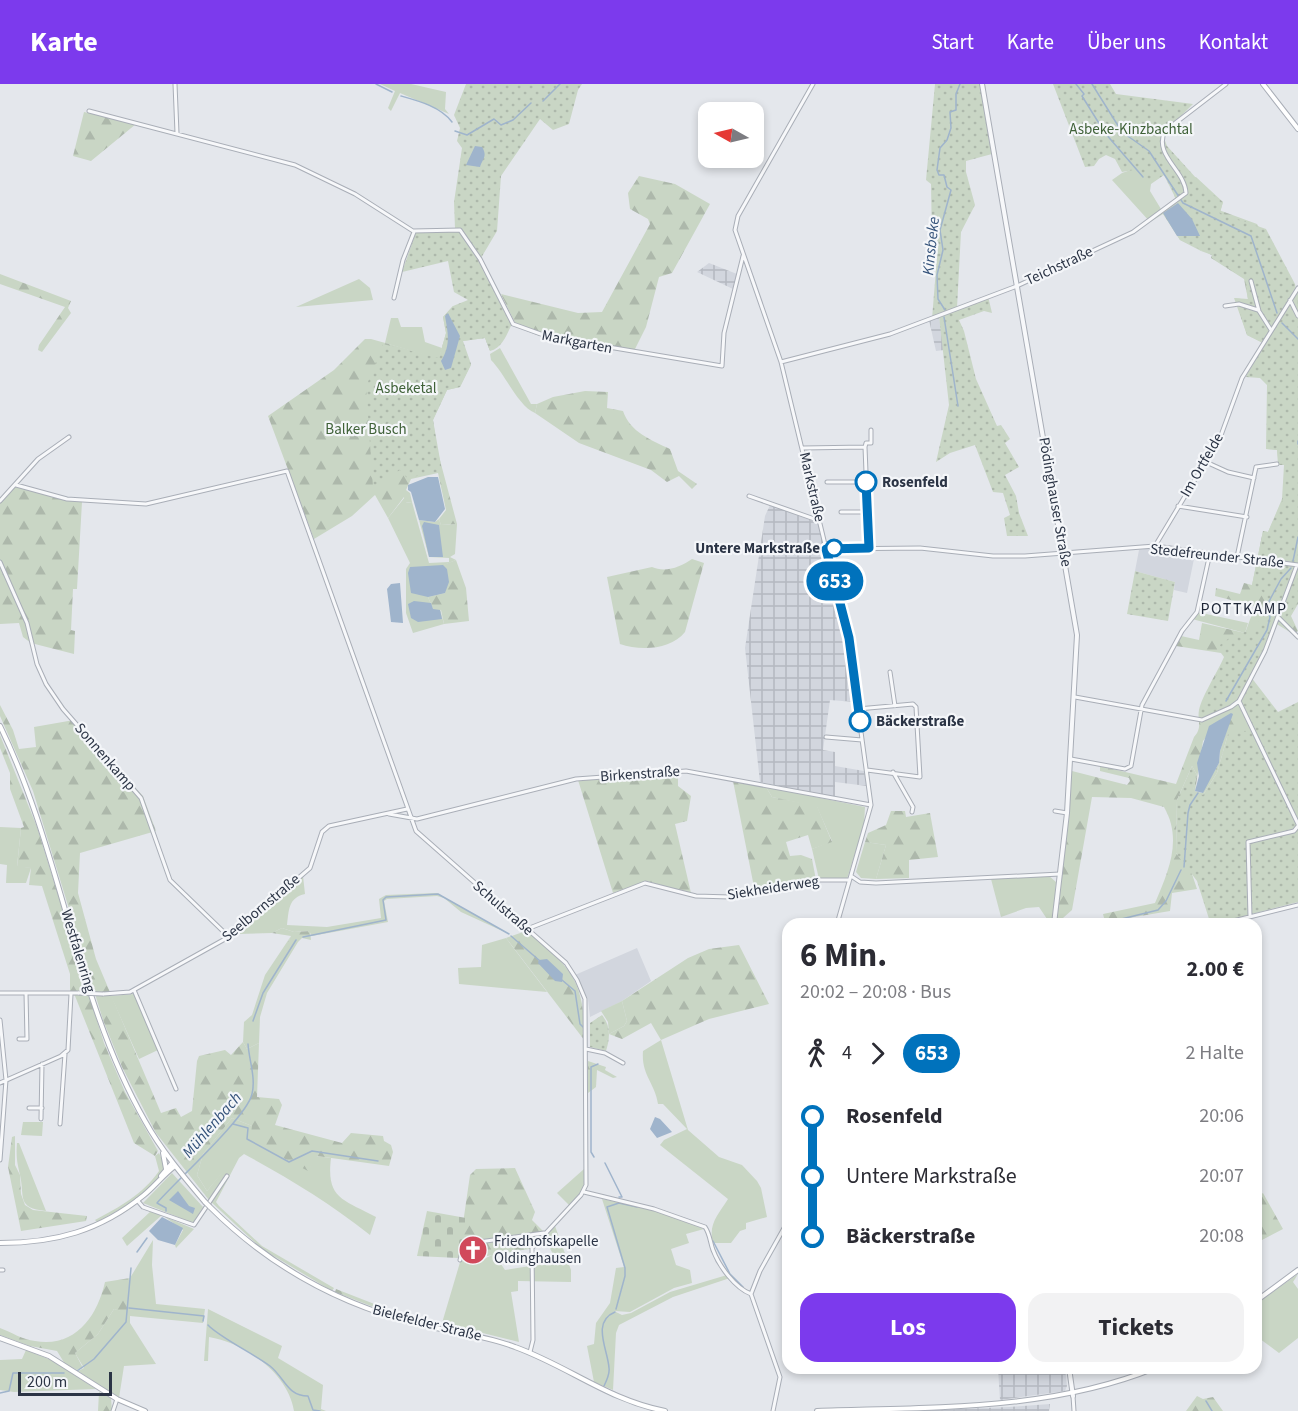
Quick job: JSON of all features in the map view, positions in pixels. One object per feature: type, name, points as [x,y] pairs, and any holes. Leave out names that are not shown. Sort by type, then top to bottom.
[{"type":"main road","points":[[1263,84],[1298,129]]},
{"type":"main road","name":"Westfalenring","points":[[0,726],[35,809],[105,1036],[135,1103],[174,1165]]},
{"type":"main road","points":[[162,1149],[166,1168]]},
{"type":"main road","points":[[158,1181],[166,1168],[174,1165]]},
{"type":"main road","points":[[0,1244],[72,1236],[137,1200],[174,1165]]},
{"type":"main road","name":"Bielefelder Straße","points":[[174,1165],[210,1207],[270,1258],[332,1294],[398,1319],[498,1341],[530,1352],[620,1399],[665,1411]]},
{"type":"main road","points":[[1262,1297],[1298,1270]]},
{"type":"main road","points":[[0,1338],[49,1356],[117,1399],[145,1411]]},
{"type":"main road","points":[[817,1411],[1008,1404],[1073,1396],[1141,1374]]},
{"type":"street","points":[[175,84],[177,133]]},
{"type":"street","name":"Markstraße","points":[[813,84],[736,219],[735,230],[781,362],[849,638],[871,805],[839,918]]},
{"type":"street","name":"Pödinghauser Straße","points":[[982,84],[1077,635],[1067,813],[1055,918]]},
{"type":"street","name":"Teichstraße","points":[[781,362],[890,334],[1017,286],[1132,232],[1186,193],[1185,185],[1163,149],[1162,138],[1171,125],[1226,84]]},
{"type":"street","points":[[89,111],[295,165],[355,194],[415,232],[403,260],[394,298]]},
{"type":"street","name":"Markgarten","points":[[415,232],[455,229],[464,234],[480,258],[513,324],[523,329],[549,338],[722,366],[724,333],[743,255]]},
{"type":"street","points":[[1251,281],[1260,311],[1271,330]]},
{"type":"street","name":"Im Ortfelde","points":[[1155,546],[1221,436],[1239,383],[1298,288]]},
{"type":"street","points":[[1290,300],[1298,316]]},
{"type":"street","points":[[1225,306],[1239,304],[1260,311]]},
{"type":"street","points":[[869,548],[865,447],[866,443],[871,443],[871,430]]},
{"type":"street","points":[[0,501],[48,450],[69,437]]},
{"type":"street","points":[[803,448],[865,447]]},
{"type":"street","points":[[1206,462],[1228,472],[1254,478]]},
{"type":"street","points":[[1237,557],[1257,466],[1277,464]]},
{"type":"street","name":"Schulstraße","points":[[16,485],[67,499],[146,504],[287,471],[407,809],[420,837],[566,963],[578,980],[586,1002],[584,1192]]},
{"type":"street","points":[[827,482],[866,482]]},
{"type":"street","points":[[749,496],[820,521]]},
{"type":"street","points":[[1178,506],[1247,517]]},
{"type":"street","points":[[842,512],[867,512]]},
{"type":"street","name":"Stedefreunder Straße","points":[[826,549],[920,548],[993,556],[1064,554],[1155,546],[1297,565]]},
{"type":"street","points":[[1071,759],[1129,768],[1141,708],[1182,631],[1197,612],[1210,554]]},
{"type":"street","name":"Sonnenkamp","points":[[0,562],[27,622],[37,664],[46,684],[63,709],[141,798],[170,880],[230,937]]},
{"type":"street","points":[[1075,697],[1204,720],[1239,701],[1279,618],[1297,565]]},
{"type":"street","points":[[1279,618],[1298,637]]},
{"type":"street","points":[[890,672],[895,706]]},
{"type":"street","points":[[1239,701],[1298,825],[1294,831],[1248,842],[1250,917]]},
{"type":"street","points":[[858,709],[915,705],[919,777],[867,770]]},
{"type":"street","points":[[826,738],[862,740]]},
{"type":"street","name":"Birkenstraße","points":[[412,819],[576,779],[686,771],[871,805]]},
{"type":"street","points":[[893,772],[912,807],[912,812]]},
{"type":"street","name":"Seelbornstraße","points":[[0,993],[120,994],[134,990],[230,937],[310,867],[324,829],[407,809]]},
{"type":"street","points":[[1055,811],[1067,813]]},
{"type":"street","name":"Seelbornstraße","points":[[389,814],[412,819]]},
{"type":"street","name":"Siekheiderweg","points":[[527,929],[645,883],[696,896],[730,897],[818,880],[850,878],[860,882],[876,883],[1060,874]]},
{"type":"street","points":[[1246,918],[1298,904]]},
{"type":"street","points":[[134,990],[176,1089]]},
{"type":"street","points":[[19,1039],[27,1039],[26,993]]},
{"type":"street","points":[[0,1083],[63,1055],[69,1047],[71,993]]},
{"type":"street","points":[[0,1020],[1,1057],[6,1080],[0,1160]]},
{"type":"street","points":[[586,1049],[605,1053],[623,1063]]},
{"type":"street","points":[[60,1124],[63,1055]]},
{"type":"street","points":[[41,1119],[42,1064]]},
{"type":"street","points":[[29,1108],[42,1108]]},
{"type":"street","points":[[137,1200],[143,1206],[194,1225],[227,1176]]},
{"type":"street","points":[[532,1248],[584,1192],[654,1209],[705,1227],[714,1252],[724,1268],[741,1288],[751,1294],[780,1377],[775,1410]]},
{"type":"street","points":[[751,1294],[760,1271],[782,1232]]},
{"type":"street","points":[[460,1260],[464,1244],[545,1233]]},
{"type":"street","points":[[528,1235],[532,1248],[533,1340],[530,1352]]},
{"type":"street","points":[[1070,1374],[1074,1411]]},
{"type":"street","points":[[113,1411],[117,1399]]},
{"type":"shaded area","points":[[709,263],[737,274],[733,289],[697,272]]},
{"type":"shaded area","points":[[939,316],[944,350],[936,351],[929,320]]},
{"type":"shaded area","points":[[770,505],[818,523],[828,563],[817,566],[819,575],[808,578],[812,591],[834,586],[849,648],[855,702],[830,700],[823,750],[835,752],[835,766],[864,771],[867,786],[835,782],[835,797],[760,782],[745,648],[765,516]]},
{"type":"shaded area","points":[[1153,548],[1195,554],[1187,593],[1174,590],[1175,582],[1135,571],[1139,550]]},
{"type":"shaded area","points":[[637,948],[651,981],[622,1001],[590,1017],[588,999],[575,975]]},
{"type":"shaded area","points":[[998,1374],[1066,1374],[1067,1386],[1065,1391],[1000,1400]]},
{"type":"shaded area","points":[[1050,1404],[1049,1411],[911,1411],[1009,1407]]},
{"type":"green space","points":[[380,84],[411,84],[446,92],[445,109],[449,114],[400,93],[391,111],[388,108],[395,91]]},
{"type":"green space","name":"Asbeketal","points":[[466,84],[582,84],[578,90],[569,124],[553,130],[540,119],[501,176],[497,231],[481,258],[513,322],[498,347],[490,351],[485,338],[463,341],[471,364],[460,387],[447,390],[433,420],[442,471],[407,478],[400,470],[373,487],[366,387],[383,344],[439,358],[446,333],[443,317],[453,306],[468,300],[454,292],[448,261],[402,272],[416,232],[455,228],[454,202],[462,148],[457,141],[460,128],[454,115]]},
{"type":"green space","points":[[935,84],[985,84],[992,154],[966,161],[966,172],[975,205],[961,232],[957,308],[988,296],[992,313],[984,311],[959,320],[976,379],[997,426],[1001,425],[1010,439],[1005,443],[1019,467],[1005,475],[1016,496],[1019,513],[1028,536],[1007,536],[1004,518],[1010,515],[1003,493],[993,492],[975,445],[950,453],[936,462],[949,405],[939,316],[932,319],[938,244],[932,241],[931,184],[926,180]]},
{"type":"green space","name":"Asbeke-Kinzbachtal","points":[[1053,84],[1110,84],[1116,94],[1193,104],[1166,131],[1164,138],[1167,146],[1207,190],[1223,202],[1220,213],[1266,229],[1295,284],[1298,303],[1298,602],[1283,622],[1275,623],[1251,677],[1278,712],[1298,702],[1298,902],[1237,918],[1209,918],[1197,881],[1176,853],[1177,800],[1192,766],[1197,775],[1193,791],[1203,795],[1217,773],[1228,734],[1251,731],[1237,704],[1208,721],[1202,722],[1200,710],[1225,657],[1220,645],[1236,633],[1256,626],[1264,607],[1263,592],[1252,585],[1263,531],[1268,532],[1283,499],[1285,465],[1279,465],[1277,450],[1267,449],[1267,378],[1246,376],[1265,344],[1247,335],[1235,298],[1248,300],[1245,279],[1212,258],[1212,255],[1180,240],[1162,212],[1176,199],[1164,175],[1151,183],[1139,169],[1122,172],[1115,159],[1106,155],[1094,166],[1085,167]]},
{"type":"green space","points":[[84,112],[136,124],[91,161],[73,156]]},
{"type":"green space","points":[[1157,161],[1164,175],[1151,184],[1150,191],[1161,209],[1176,200],[1174,195],[1196,177],[1223,202],[1220,212],[1198,202],[1212,224],[1201,251],[1180,240],[1163,214],[1150,222],[1112,180],[1122,173]]},
{"type":"green space","points":[[639,176],[675,184],[710,204],[672,273],[659,277],[646,327],[633,353],[547,339],[517,327],[501,294],[578,313],[602,312],[650,224],[648,219],[630,209],[628,193]]},
{"type":"green space","name":"Asbeke-Kinzbachtal","points":[[1197,202],[1257,224],[1294,288],[1298,286],[1298,604],[1291,616],[1298,631],[1293,634],[1275,623],[1251,678],[1298,817],[1228,734],[1217,773],[1203,795],[1191,797],[1197,775],[1192,766],[1177,800],[1176,853],[1191,871],[1197,889],[1172,893],[1170,911],[1129,918],[1104,918],[1103,914],[1155,903],[1172,856],[1172,832],[1170,819],[1164,807],[1131,798],[1092,797],[1072,910],[1063,918],[1057,918],[1072,771],[1127,785],[1130,781],[1129,778],[1100,771],[1100,766],[1176,784],[1198,730],[1201,704],[1224,657],[1221,653],[1176,646],[1181,636],[1199,640],[1202,623],[1245,633],[1255,606],[1215,596],[1216,588],[1240,594],[1244,583],[1252,585],[1263,531],[1268,532],[1282,499],[1284,465],[1278,465],[1277,450],[1266,449],[1267,385],[1260,378],[1246,377],[1265,344],[1247,335],[1234,298],[1248,299],[1244,279],[1211,258],[1212,255],[1201,251],[1212,224]],"holes":[[[1232,714],[1220,751],[1219,763],[1202,793],[1195,791],[1203,741],[1221,719]]]},
{"type":"green space","points":[[0,274],[71,301],[68,308],[71,313],[42,352],[38,350],[39,345],[65,307],[0,284]]},
{"type":"green space","points":[[359,279],[370,288],[373,300],[296,307]]},
{"type":"green space","name":"Balker Busch","points":[[453,306],[457,315],[490,335],[490,351],[485,338],[463,341],[462,350],[471,365],[460,387],[447,390],[433,420],[437,449],[457,524],[441,525],[439,519],[446,510],[438,473],[411,479],[406,490],[410,493],[412,502],[405,503],[404,497],[388,518],[375,495],[352,516],[314,539],[268,416],[334,370],[365,339],[439,358],[446,333],[443,317]]},
{"type":"green space","points":[[391,318],[398,318],[401,327],[422,327],[425,342],[442,348],[439,359],[385,343]]},
{"type":"green space","points":[[500,348],[531,404],[537,404],[535,413],[517,397],[491,360],[490,354]]},
{"type":"green space","points":[[585,391],[608,392],[607,408],[623,411],[636,430],[670,449],[678,471],[697,484],[692,489],[679,476],[667,482],[651,470],[579,443],[535,413],[537,404],[553,397]]},
{"type":"green space","points":[[13,486],[82,502],[77,589],[73,589],[71,630],[75,631],[74,654],[31,643],[23,637],[19,623],[0,624],[0,502]]},
{"type":"green space","points":[[405,497],[406,503],[412,502],[429,563],[449,562],[449,558],[429,557],[419,520],[435,522],[439,519],[441,525],[457,524],[455,554],[450,557],[456,560],[444,565],[447,569],[445,593],[428,597],[433,609],[440,609],[444,624],[413,633],[406,613],[406,569],[410,563],[388,518]]},
{"type":"green space","points":[[692,559],[704,563],[685,632],[664,646],[637,648],[620,644],[607,577],[652,567],[673,568]]},
{"type":"green space","points":[[456,560],[466,588],[469,621],[444,624],[441,610],[433,609],[428,597],[445,593],[447,569],[443,565]]},
{"type":"green space","points":[[1135,571],[1175,582],[1168,621],[1127,614]]},
{"type":"green space","points":[[1197,612],[1248,623],[1245,633],[1192,619]]},
{"type":"green space","points":[[0,705],[13,730],[19,749],[36,747],[34,727],[74,720],[143,796],[156,831],[80,853],[78,893],[96,959],[161,1113],[176,1108],[181,1117],[192,1111],[199,1056],[225,1050],[231,1055],[243,1042],[247,1049],[259,1043],[257,1097],[279,1099],[282,1105],[275,1125],[342,1143],[351,1133],[383,1136],[384,1141],[391,1145],[393,1152],[389,1166],[317,1156],[308,1171],[250,1140],[252,1126],[232,1118],[203,1154],[197,1175],[207,1191],[223,1171],[226,1173],[209,1200],[156,1133],[122,1067],[103,1020],[33,791],[0,716]]},
{"type":"green space","points":[[0,735],[37,827],[104,1043],[125,1092],[158,1151],[155,1156],[134,1143],[75,996],[70,991],[70,974],[42,886],[29,885],[31,868],[17,867],[21,828],[24,827],[10,789],[10,773],[0,748]]},
{"type":"green space","points":[[678,773],[678,786],[691,796],[687,821],[675,824],[691,893],[646,881],[613,893],[578,780]]},
{"type":"green space","points":[[733,781],[766,787],[772,797],[817,806],[832,842],[812,849],[808,835],[786,842],[790,856],[801,855],[812,859],[816,880],[755,892]]},
{"type":"green space","points":[[766,787],[865,807],[864,825],[847,879],[819,879],[812,849],[832,841],[817,807],[772,797]]},
{"type":"green space","points":[[891,811],[905,811],[906,817],[930,813],[938,857],[909,860],[909,878],[876,879],[886,845],[865,842],[868,833],[886,825]]},
{"type":"green space","points":[[0,827],[21,828],[17,866],[31,868],[26,883],[6,883],[7,865],[0,864]]},
{"type":"green space","points":[[865,842],[886,845],[876,879],[861,878],[856,872]]},
{"type":"green space","points":[[1048,875],[1056,882],[1053,918],[1046,918],[1039,907],[1026,908],[1001,917],[991,879]]},
{"type":"green space","points":[[303,876],[305,894],[295,898],[292,902],[287,925],[327,927],[381,918],[379,899],[386,895],[437,893],[509,934],[461,912],[444,898],[437,896],[387,899],[384,901],[388,922],[312,936],[309,931],[294,932],[282,928],[272,933],[238,934]]},
{"type":"green space","points":[[282,928],[294,932],[310,931],[311,940],[302,938],[298,942],[288,942],[291,936],[272,933]]},
{"type":"green space","points":[[526,931],[555,955],[573,977],[582,1004],[585,1041],[506,938]]},
{"type":"green space","points":[[291,936],[288,942],[298,942],[267,993],[260,1017],[259,1043],[247,1049],[243,1042],[244,1022],[252,1015],[265,975]]},
{"type":"green space","points":[[506,938],[547,992],[459,984],[458,968],[481,967],[482,945]]},
{"type":"green space","points":[[739,945],[769,1004],[709,1019],[661,1040],[651,1023],[622,1039],[609,1034],[624,1026],[627,1021],[622,1001],[688,958],[709,949]]},
{"type":"green space","points":[[134,994],[158,1050],[139,1059],[111,996]]},
{"type":"green space","points":[[622,1001],[627,1021],[624,1026],[609,1034],[608,1022],[601,1011]]},
{"type":"green space","points":[[602,1015],[609,1032],[606,1051],[590,1047],[590,1023]]},
{"type":"green space","points":[[661,1040],[688,1130],[719,1157],[742,1165],[761,1188],[767,1217],[746,1223],[746,1229],[740,1231],[731,1243],[713,1243],[712,1236],[715,1220],[728,1199],[660,1145],[664,1140],[687,1129],[663,1104],[658,1104],[646,1073],[643,1051]]},
{"type":"green space","points":[[588,1061],[606,1067],[605,1070],[617,1077],[613,1078],[597,1070],[596,1087],[588,1093]]},
{"type":"green space","points":[[232,1118],[252,1126],[308,1170],[316,1156],[331,1158],[330,1172],[334,1190],[346,1201],[376,1217],[370,1235],[277,1172],[244,1154],[239,1158],[216,1202],[262,1246],[334,1288],[332,1291],[262,1249],[209,1200],[225,1174],[223,1172],[207,1191],[197,1175],[203,1154]]},
{"type":"green space","points":[[23,1122],[43,1122],[42,1136],[21,1135]]},
{"type":"green space","points":[[15,1136],[15,1165],[20,1175],[21,1194],[25,1205],[33,1210],[87,1216],[86,1221],[21,1231],[8,1167],[12,1137]]},
{"type":"green space","points":[[17,1143],[19,1143],[46,1211],[30,1207],[24,1200],[17,1159]]},
{"type":"green space","points":[[159,1153],[165,1166],[153,1185],[136,1199],[97,1222],[95,1220],[146,1187],[159,1171],[155,1156]]},
{"type":"green space","points":[[515,1168],[535,1212],[532,1220],[544,1232],[530,1249],[458,1258],[470,1175],[476,1169]]},
{"type":"green space","points":[[584,1169],[584,1187],[570,1206],[557,1193]]},
{"type":"green space","points":[[172,1173],[203,1207],[193,1223],[143,1203]]},
{"type":"green space","points":[[1262,1194],[1283,1229],[1262,1240]]},
{"type":"green space","points":[[602,1199],[654,1210],[704,1229],[686,1234],[689,1243],[671,1249],[676,1265],[690,1270],[692,1283],[674,1288],[630,1312],[614,1311],[622,1315],[631,1313],[670,1292],[727,1275],[730,1278],[673,1297],[619,1325],[616,1333],[613,1390],[594,1382],[587,1346],[594,1344],[596,1323],[610,1303],[616,1268],[624,1267]]},
{"type":"green space","points":[[151,1211],[162,1215],[127,1246],[122,1238]]},
{"type":"green space","points":[[427,1211],[466,1218],[458,1258],[417,1256]]},
{"type":"green space","points":[[164,1216],[194,1229],[176,1248],[175,1245],[183,1230]]},
{"type":"green space","points":[[555,1226],[571,1270],[571,1282],[518,1281],[518,1291],[511,1292],[519,1342],[442,1323],[461,1259],[484,1259],[494,1254],[505,1270],[533,1265],[533,1259],[554,1256],[544,1237]]},
{"type":"green space","points":[[153,1240],[152,1265],[156,1304],[205,1309],[203,1323],[130,1316],[130,1323],[156,1364],[124,1366],[119,1398],[78,1371],[84,1368],[75,1353],[98,1334],[114,1309],[127,1312],[130,1278]]},
{"type":"green space","points":[[1298,1274],[1293,1282],[1298,1289],[1298,1338],[1279,1353],[1262,1340],[1262,1300]]},
{"type":"green space","points":[[130,1278],[127,1313],[114,1309],[98,1334],[75,1353],[83,1368],[77,1370],[65,1364],[57,1351],[30,1346],[0,1335],[0,1328],[31,1340],[49,1342],[62,1340],[73,1335],[90,1318],[105,1282]]},
{"type":"green space","points":[[336,1289],[400,1314],[439,1322],[439,1325],[394,1315],[335,1292]]},
{"type":"green space","points":[[208,1309],[282,1346],[278,1358],[323,1385],[321,1409],[326,1411],[294,1411],[290,1397],[274,1372],[250,1353],[223,1340],[209,1337],[208,1361],[204,1361]]},
{"type":"green space","points":[[26,1350],[51,1360],[96,1389],[14,1392],[0,1390],[0,1360],[22,1359]]},
{"type":"green space","points":[[99,1392],[111,1398],[112,1411],[98,1411]]},
{"type":"green space","points":[[1197,1396],[1203,1399],[1213,1397],[1223,1411],[1186,1411]]},
{"type":"water","points":[[475,146],[482,147],[484,153],[480,167],[466,165]]},
{"type":"water","points":[[1178,203],[1192,219],[1200,236],[1177,236],[1163,213]]},
{"type":"water","points":[[448,313],[460,336],[451,368],[445,370],[441,361],[447,344],[445,316]]},
{"type":"water","points":[[428,477],[438,477],[445,509],[435,522],[419,520],[411,492],[408,490],[408,485]]},
{"type":"water","points":[[424,522],[439,525],[443,557],[429,557],[422,526]]},
{"type":"water","points":[[443,565],[447,569],[449,582],[445,593],[428,597],[411,593],[408,573],[410,567]]},
{"type":"water","points":[[400,583],[403,623],[391,622],[387,589],[391,584]]},
{"type":"water","points":[[414,601],[431,603],[433,609],[440,610],[442,619],[418,622],[411,618],[408,604]]},
{"type":"water","points":[[1233,714],[1220,751],[1219,763],[1203,793],[1195,791],[1199,776],[1197,763],[1209,726]]},
{"type":"water","points":[[547,959],[563,974],[562,982],[555,981],[538,963],[539,960]]},
{"type":"water","points":[[655,1117],[660,1119],[672,1132],[657,1138],[650,1129]]},
{"type":"water","points":[[178,1191],[189,1206],[195,1208],[193,1214],[169,1200]]},
{"type":"water","points":[[162,1217],[183,1228],[175,1245],[158,1240],[149,1231]]},
{"type":"waterway","points":[[376,84],[392,92]]},
{"type":"waterway","points":[[543,101],[560,84]]},
{"type":"waterway","name":"Kinsbeke","points":[[945,310],[938,299],[937,275],[943,250],[940,230],[951,190],[947,187],[944,175],[939,175],[937,170],[940,148],[947,140],[951,128],[950,112],[956,110],[956,94],[960,84]]},
{"type":"waterway","points":[[1076,84],[1105,133],[1143,177]]},
{"type":"waterway","points":[[1092,84],[1122,132],[1149,151],[1183,203],[1251,236],[1277,313]]},
{"type":"waterway","points":[[401,96],[436,108],[452,122]]},
{"type":"waterway","points":[[455,131],[467,135],[494,119],[501,125],[513,120],[531,103]]},
{"type":"waterway","name":"Kinsbeke","points":[[944,317],[958,406]]},
{"type":"waterway","points":[[1282,323],[1298,339]]},
{"type":"waterway","points":[[1293,561],[1298,537]]},
{"type":"waterway","points":[[1226,701],[1267,630],[1270,617],[1266,607],[1281,579],[1291,568]]},
{"type":"waterway","points":[[1184,867],[1188,813],[1198,793]]},
{"type":"waterway","points":[[1125,918],[1158,910],[1166,901],[1181,870]]},
{"type":"waterway","name":"Mühlenbach","points":[[303,937],[386,920],[383,900],[386,897],[438,894],[509,934]]},
{"type":"waterway","name":"Mühlenbach","points":[[511,936],[540,961]]},
{"type":"waterway","name":"Mühlenbach","points":[[253,1021],[263,993],[296,940]]},
{"type":"waterway","name":"Mühlenbach","points":[[562,980],[575,991],[580,1024],[584,1028]]},
{"type":"waterway","name":"Mühlenbach","points":[[166,1211],[166,1208],[157,1203],[225,1133],[238,1118],[252,1094],[253,1082],[248,1044]]},
{"type":"waterway","name":"Mühlenbach","points":[[594,1157],[591,1152],[591,1067],[598,1064]]},
{"type":"waterway","points":[[233,1124],[248,1128],[247,1139],[289,1162],[312,1151],[378,1161]]},
{"type":"waterway","points":[[605,1163],[622,1197],[619,1197]]},
{"type":"waterway","points":[[616,1309],[625,1268],[607,1207],[619,1203],[637,1207]]},
{"type":"waterway","name":"Mühlenbach","points":[[137,1252],[147,1238]]},
{"type":"waterway","points":[[713,1241],[730,1274],[743,1287]]},
{"type":"waterway","name":"Mühlenbach","points":[[77,1371],[94,1359],[126,1322],[131,1268]]},
{"type":"waterway","points":[[129,1308],[204,1316],[203,1321]]},
{"type":"waterway","points":[[604,1386],[609,1370],[602,1329],[604,1322],[615,1312]]},
{"type":"waterway","points":[[208,1325],[270,1366],[291,1390],[308,1396],[313,1410],[320,1411]]},
{"type":"waterway","name":"Mühlenbach","points":[[0,1393],[9,1391],[13,1373],[64,1373]]},
{"type":"waterway","points":[[1206,1401],[1212,1411]]},
{"type":"bus line","name":"653","points":[[860,721],[849,638],[826,549],[869,548],[866,482]]},
{"type":"place","name":"Rosenfeld","points":[[866,482]]},
{"type":"place","name":"Untere Markstraße","points":[[834,548]]},
{"type":"place","name":"Bäckerstraße","points":[[860,721]]},
{"type":"place","name":"Friedhofskapelle Oldinghausen","points":[[473,1250]]},
{"type":"district","name":"POTTKAMP","points":[[1244,609]]}]
